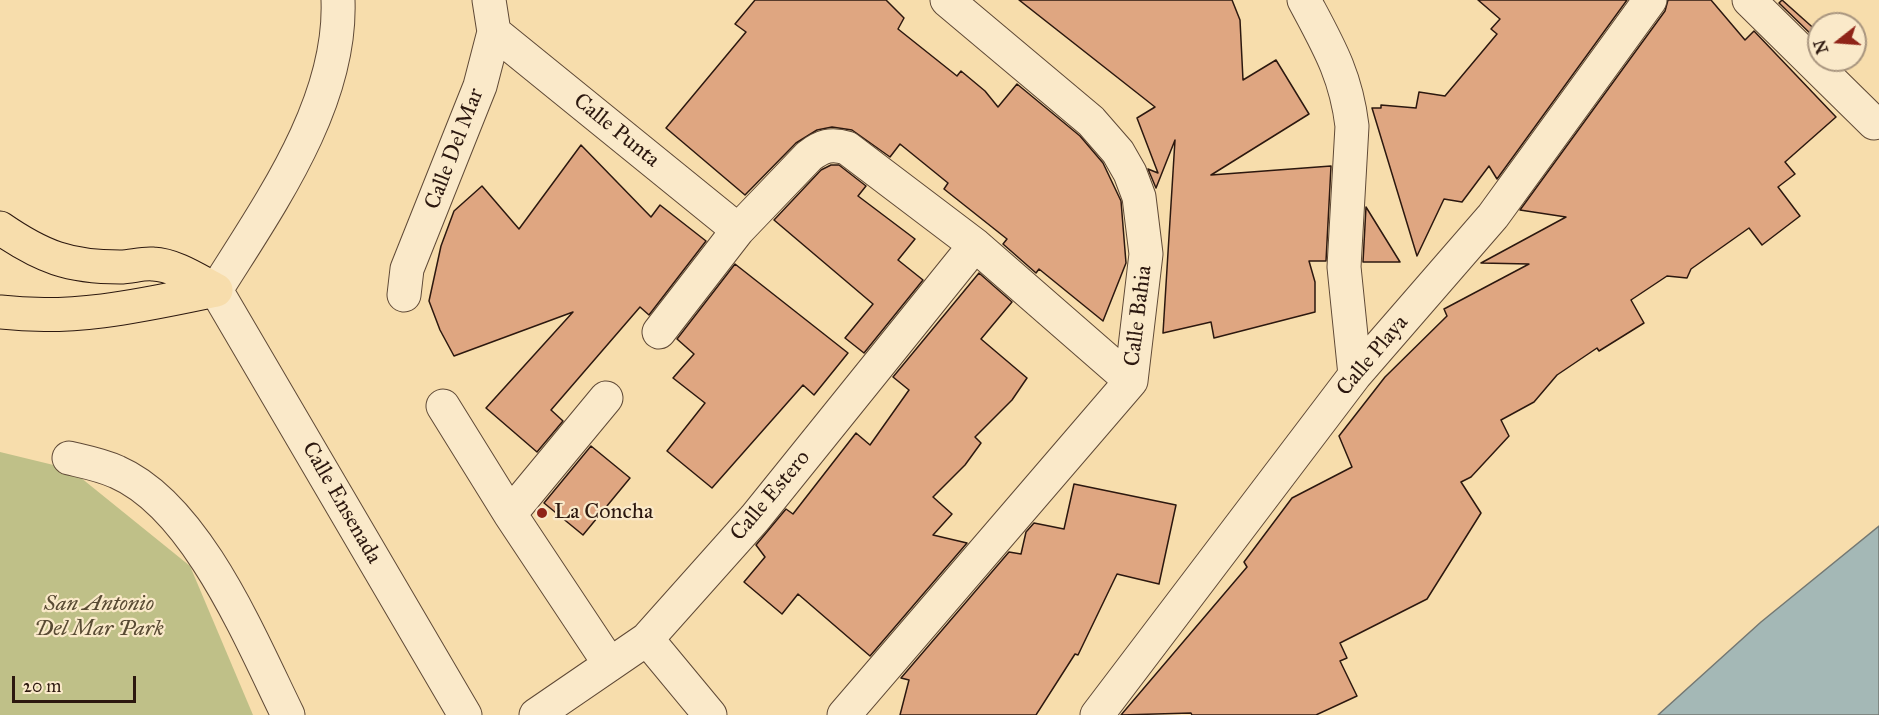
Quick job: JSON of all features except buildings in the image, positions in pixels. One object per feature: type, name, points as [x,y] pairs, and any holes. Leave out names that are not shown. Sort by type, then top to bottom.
[{"type":"highway","points":[[0,228],[32,250],[73,264],[128,267],[153,264],[172,268],[216,290]]},
{"type":"highway","points":[[0,312],[51,316],[89,314],[120,310],[216,290]]},
{"type":"street","points":[[216,290],[300,152],[326,81],[339,25],[338,0]]},
{"type":"street","name":"Calle Del Mar","points":[[404,295],[407,269],[466,125],[494,32],[489,0]]},
{"type":"street","name":"Calle Bahia","points":[[844,715],[1131,381],[1146,254],[1139,198],[1130,173],[1118,152],[1091,121],[947,0]]},
{"type":"street","points":[[1304,0],[1339,68],[1349,103],[1352,126],[1344,267],[1355,375]]},
{"type":"street","name":"Calle Playa","points":[[1097,715],[1355,375],[1493,216],[1650,0]]},
{"type":"street","points":[[1749,0],[1874,123]]},
{"type":"street","name":"Calle Punta","points":[[494,32],[738,230]]},
{"type":"street","points":[[659,332],[738,230],[809,156],[820,147],[839,145],[847,148],[975,245],[1131,381]]},
{"type":"street","name":"Calle Estero","points":[[536,715],[647,639],[755,518],[975,245]]},
{"type":"street","name":"Calle Ensenada","points":[[216,290],[465,715]]},
{"type":"street","points":[[510,514],[606,398]]},
{"type":"street","points":[[443,406],[510,514],[609,663]]},
{"type":"street","points":[[69,459],[120,472],[163,504],[181,525],[204,555],[288,715]]},
{"type":"street","points":[[647,639],[710,715]]},
{"type":"green space","name":"San Antonio Del Mar Park","points":[[0,452],[70,469],[190,566],[253,715],[0,715]]},
{"type":"shaded area","points":[[1879,526],[1879,715],[1658,715],[1761,622]]},
{"type":"place","name":"La Concha","points":[[542,513]]}]
